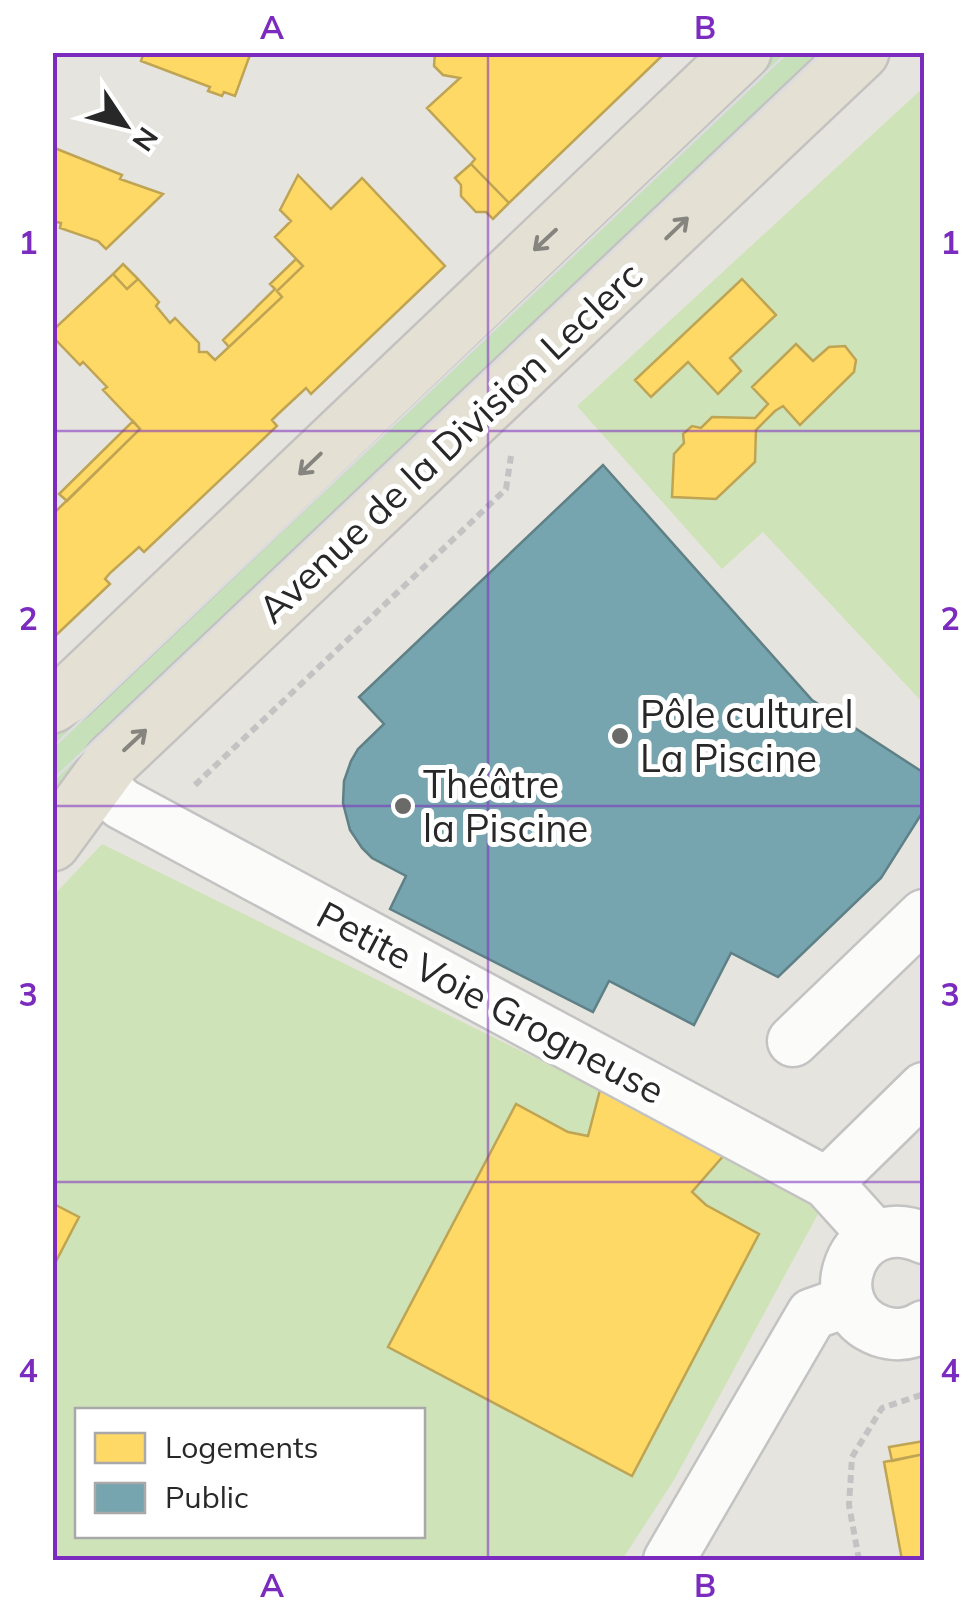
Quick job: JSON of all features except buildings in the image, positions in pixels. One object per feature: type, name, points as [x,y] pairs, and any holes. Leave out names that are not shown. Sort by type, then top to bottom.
[{"type":"main road","name":"Avenue de la Division Leclerc","points":[[52,706],[743,52]]},
{"type":"main road","name":"Avenue de la Division Leclerc","points":[[52,842],[110,793],[113,760],[861,52]]},
{"type":"street","name":"Petite Voie Grogneuse","points":[[110,793],[827,1183],[874,1235]]},
{"type":"street","points":[[792,1041],[924,915]]},
{"type":"street","points":[[827,1183],[924,1088]]},
{"type":"street","points":[[924,1238],[911,1232],[874,1235],[863,1243],[848,1270],[849,1301],[869,1326],[900,1335],[924,1326]]},
{"type":"street","points":[[670,1560],[812,1314],[849,1301]]},
{"type":"path","points":[[110,793],[192,789],[506,489],[512,448],[480,415]]},
{"type":"path","points":[[859,1560],[849,1506],[852,1457],[882,1408],[924,1394]]},
{"type":"green space","points":[[766,53],[840,53],[53,812],[53,726]]},
{"type":"green space","points":[[924,87],[924,704],[763,532],[722,569],[577,406]]},
{"type":"green space","points":[[102,844],[825,1201],[674,1480],[622,1560],[53,1560],[53,896]]},
{"type":"tram line","points":[[52,748],[788,52]]},
{"type":"tram line","points":[[52,781],[823,52]]},
{"type":"place","name":"Pôle culturel La Piscine","points":[[620,736]]},
{"type":"place","name":"Théâtre la Piscine","points":[[403,806]]}]
